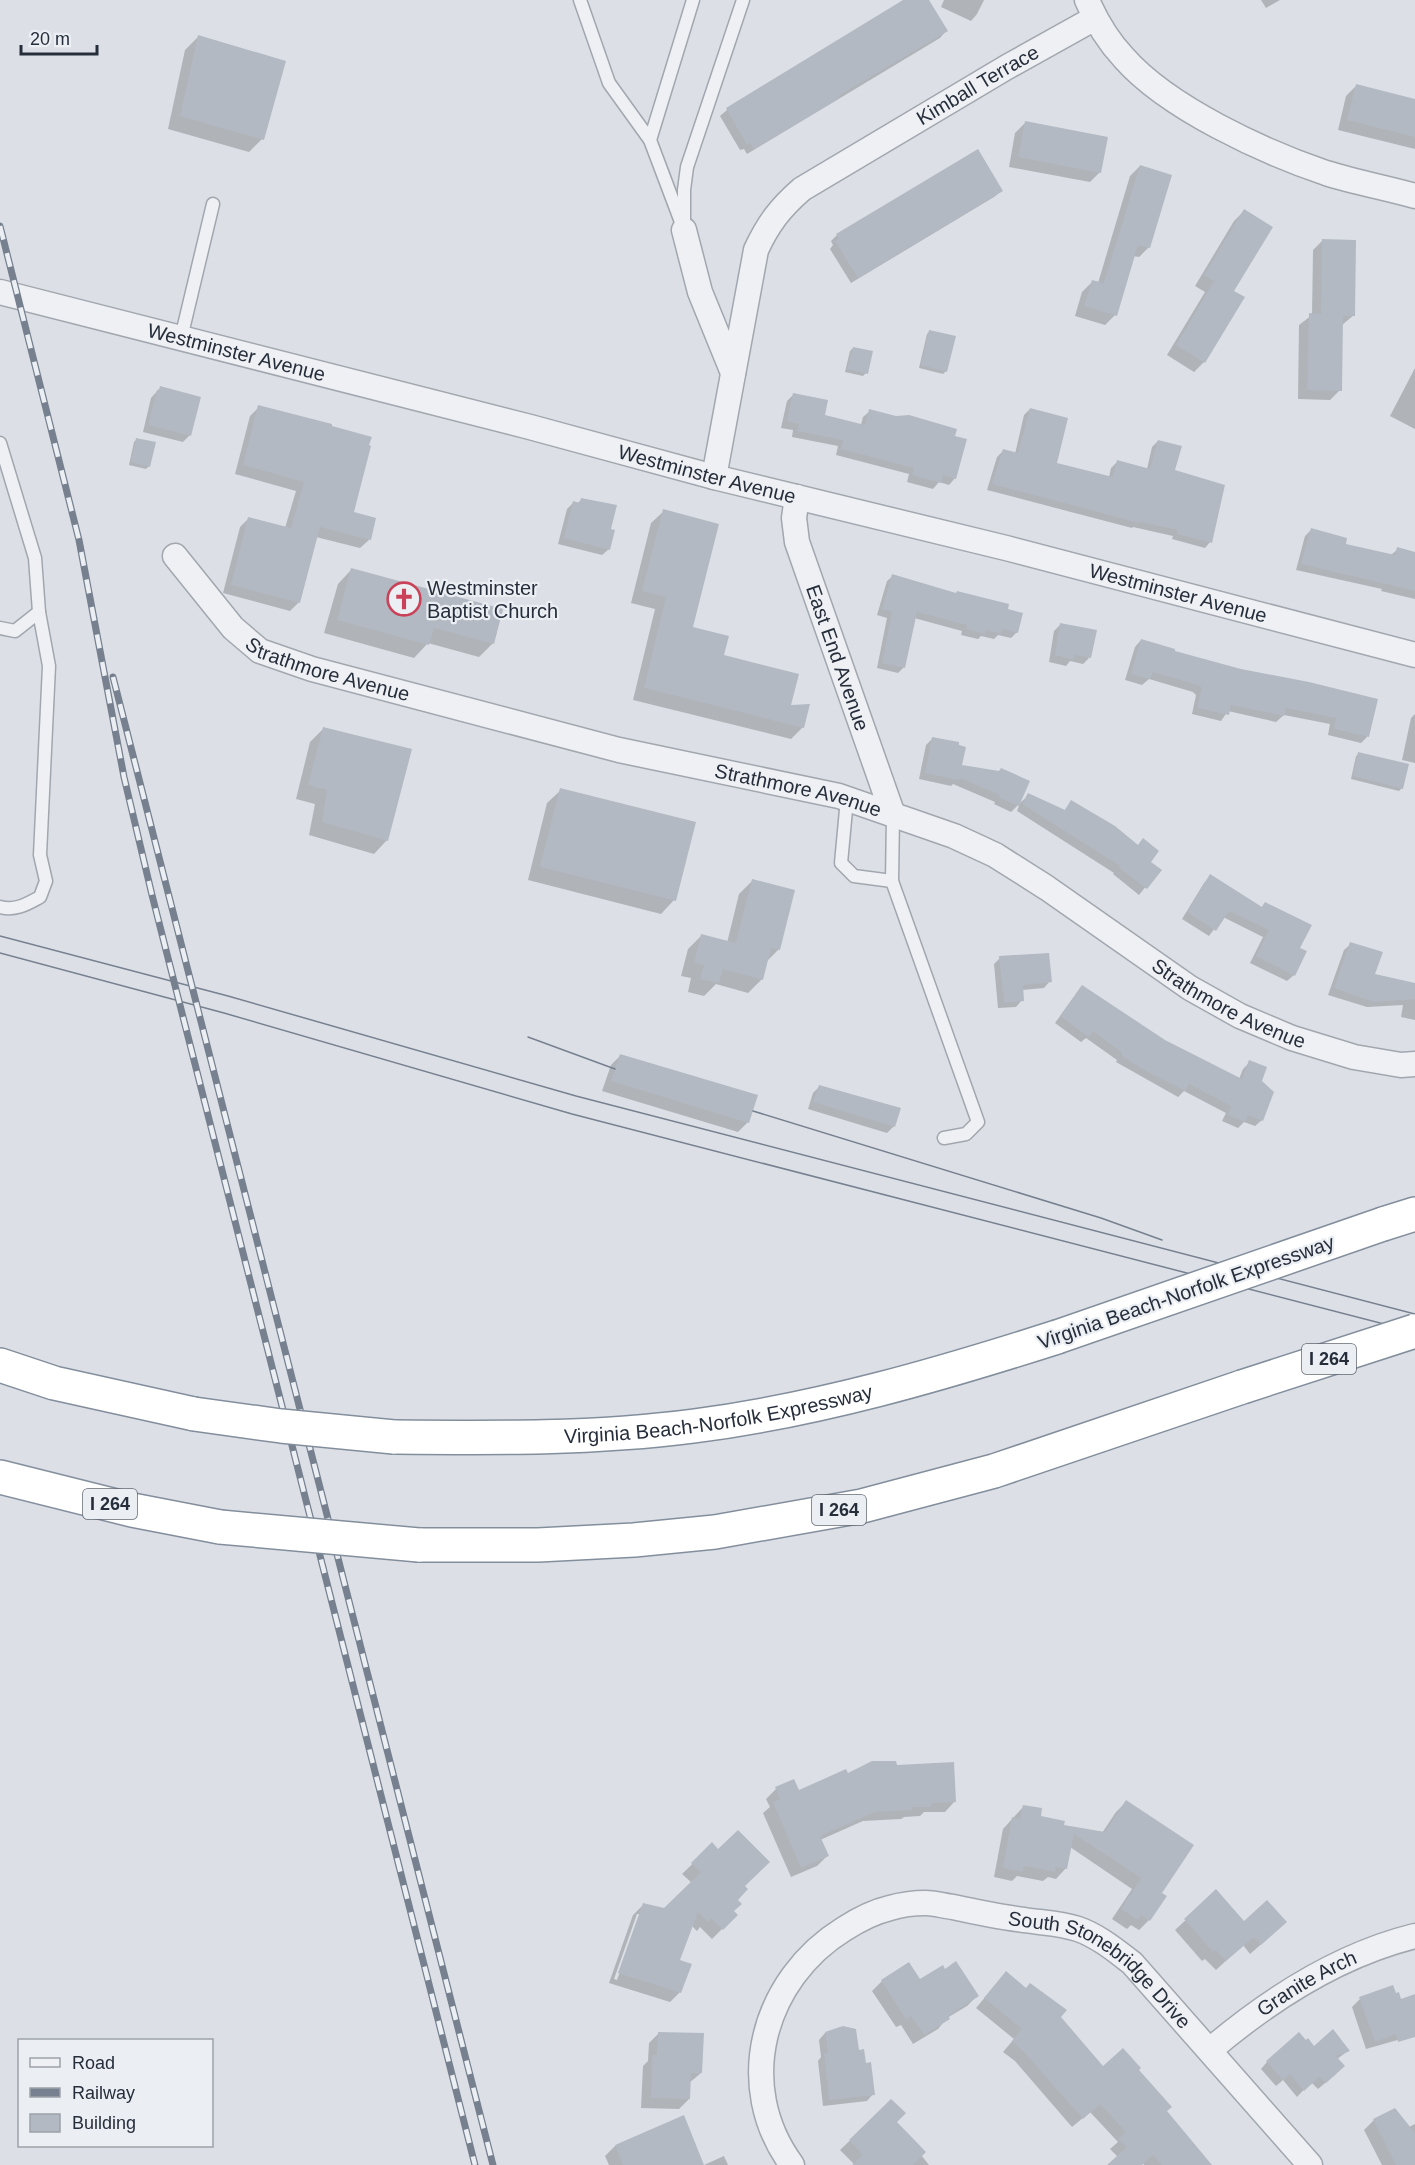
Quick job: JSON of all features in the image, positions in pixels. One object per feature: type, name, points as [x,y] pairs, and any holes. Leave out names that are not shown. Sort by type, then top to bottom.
[{"type":"highway","name":"Virginia Beach-Norfolk Expressway","points":[[0,1365],[54,1383],[194,1414],[281,1426],[394,1437],[510,1438],[603,1435],[695,1426],[873,1392],[961,1367],[1057,1337],[1415,1214]]},
{"type":"highway","name":"I 264","points":[[0,1477],[132,1510],[220,1527],[419,1545],[538,1545],[634,1540],[715,1532],[862,1506],[994,1471],[1415,1330]]},
{"type":"street","name":"Kimball Terrace","points":[[714,477],[756,250],[765,230],[781,207],[802,189],[996,73],[1091,9],[1124,58],[1144,78],[1177,101],[1234,134],[1271,152],[1327,173],[1415,196]]},
{"type":"street","points":[[684,230],[700,292],[733,373]]},
{"type":"street","name":"Westminster Avenue","points":[[0,292],[530,427],[714,477],[1006,548],[1415,655]]},
{"type":"street","name":"East End Avenue","points":[[797,497],[794,518],[797,542],[893,815]]},
{"type":"street","name":"Strathmore Avenue","points":[[175,556],[233,628],[260,651],[312,669],[619,750],[847,799],[954,836],[995,855],[1047,888],[1190,988],[1240,1016],[1292,1038],[1354,1057],[1401,1065],[1415,1064]]},
{"type":"street","name":"South Stonebridge Drive","points":[[792,2165],[769,2125],[762,2094],[761,2062],[767,2025],[782,1991],[809,1956],[832,1936],[859,1919],[889,1908],[926,1902],[1024,1920],[1050,1922],[1080,1930],[1107,1944],[1132,1963],[1310,2165]]},
{"type":"street","name":"Granite Arch","points":[[1210,2050],[1235,2028],[1288,1991],[1333,1966],[1392,1941],[1415,1936]]},
{"type":"lane","points":[[580,0],[609,83],[650,140],[684,230]]},
{"type":"lane","points":[[650,140],[693,0]]},
{"type":"lane","points":[[684,230],[684,190],[687,167],[743,0]]},
{"type":"lane","points":[[181,338],[213,204]]},
{"type":"lane","points":[[0,443],[35,558],[39,612],[49,666],[40,855],[46,881],[40,897],[22,907],[0,908]]},
{"type":"lane","points":[[0,628],[15,632],[39,612]]},
{"type":"lane","points":[[847,799],[841,863],[854,876],[892,881]]},
{"type":"lane","points":[[893,815],[892,881],[978,1122],[966,1134],[944,1138]]},
{"type":"building","points":[[903,0],[929,0],[948,31],[754,149],[750,143],[747,145],[726,108]]},
{"type":"building","points":[[198,35],[286,61],[264,140],[180,116]]},
{"type":"building","points":[[1356,84],[1415,99],[1415,137],[1347,120]]},
{"type":"building","points":[[1025,121],[1108,137],[1101,173],[1018,157]]},
{"type":"building","points":[[978,149],[1003,191],[858,278],[835,241],[839,239],[836,234]]},
{"type":"building","points":[[1140,165],[1172,175],[1150,248],[1138,245],[1117,316],[1084,306],[1092,280],[1104,283]]},
{"type":"building","points":[[1244,209],[1273,227],[1234,291],[1245,297],[1205,363],[1176,345],[1214,281],[1204,275]]},
{"type":"building","points":[[1322,239],[1356,240],[1355,316],[1343,316],[1342,391],[1307,390],[1309,313],[1321,314]]},
{"type":"building","points":[[929,330],[956,336],[947,372],[921,365]]},
{"type":"building","points":[[853,347],[873,351],[868,374],[847,369]]},
{"type":"building","points":[[160,386],[201,397],[191,436],[148,425]]},
{"type":"building","points":[[793,393],[828,400],[825,415],[865,425],[869,409],[896,416],[909,415],[957,429],[955,436],[967,439],[956,479],[943,475],[941,483],[912,475],[914,468],[841,449],[843,440],[797,431],[799,424],[787,421]]},
{"type":"building","points":[[258,405],[372,437],[354,512],[376,518],[371,540],[320,527],[300,603],[231,585],[248,517],[291,528],[304,482],[243,465]]},
{"type":"building","points":[[1030,408],[1068,418],[1057,463],[1113,477],[1117,460],[1150,469],[1158,440],[1182,446],[1175,470],[1225,485],[1212,543],[1177,534],[1178,530],[1139,523],[992,484],[1003,449],[1018,453]]},
{"type":"building","points":[[136,438],[156,442],[150,467],[131,462]]},
{"type":"building","points":[[581,498],[617,505],[611,529],[615,530],[610,550],[564,538],[573,501],[580,503]]},
{"type":"building","points":[[663,509],[719,524],[693,627],[729,636],[724,655],[799,674],[791,705],[810,704],[804,728],[644,688],[666,597],[642,591]]},
{"type":"building","points":[[1311,528],[1347,538],[1346,544],[1395,555],[1397,547],[1415,552],[1415,591],[1301,564]]},
{"type":"building","name":"Westminster Baptist Church","points":[[351,568],[503,609],[494,644],[434,628],[429,645],[337,620]]},
{"type":"building","points":[[892,574],[956,593],[957,591],[1009,604],[1008,609],[1023,613],[1018,633],[1002,629],[1001,634],[986,630],[985,634],[966,629],[967,625],[917,612],[905,668],[882,663],[892,612],[882,609]]},
{"type":"building","points":[[1060,623],[1097,630],[1091,658],[1075,655],[1074,660],[1055,655]]},
{"type":"building","points":[[1141,639],[1241,669],[1309,682],[1378,699],[1369,737],[1334,729],[1336,718],[1286,708],[1284,716],[1231,705],[1229,715],[1197,708],[1202,688],[1200,686],[1153,672],[1150,679],[1131,674]]},
{"type":"building","points":[[323,727],[412,749],[388,841],[322,822],[327,790],[308,785]]},
{"type":"building","points":[[932,737],[959,742],[959,745],[966,747],[962,765],[999,771],[1001,768],[1030,781],[1019,806],[960,778],[959,780],[925,773]]},
{"type":"building","points":[[1358,752],[1409,764],[1403,789],[1353,776]]},
{"type":"building","points":[[560,788],[696,822],[676,901],[540,867]]},
{"type":"building","points":[[1028,793],[1065,810],[1071,800],[1115,826],[1138,845],[1143,838],[1159,851],[1151,862],[1162,870],[1147,889],[1118,867],[1120,866],[1022,804]]},
{"type":"building","points":[[1210,874],[1262,907],[1265,902],[1312,925],[1300,948],[1307,951],[1295,976],[1256,956],[1269,930],[1229,911],[1216,931],[1187,912]]},
{"type":"building","points":[[752,879],[795,890],[780,950],[771,948],[763,980],[723,969],[719,983],[700,979],[704,965],[694,963],[701,934],[736,943]]},
{"type":"building","points":[[1350,942],[1383,952],[1375,974],[1415,983],[1415,999],[1374,1002],[1334,988]]},
{"type":"building","points":[[1049,953],[1052,982],[1023,985],[1024,1001],[1004,1003],[999,956]]},
{"type":"building","points":[[1082,985],[1165,1040],[1242,1079],[1249,1060],[1267,1067],[1262,1081],[1274,1092],[1263,1121],[1248,1115],[1245,1122],[1228,1115],[1231,1106],[1189,1084],[1185,1091],[1144,1070],[1122,1056],[1122,1053],[1093,1031],[1089,1037],[1060,1016]]},
{"type":"building","points":[[620,1054],[758,1095],[749,1123],[611,1081]]},
{"type":"building","points":[[819,1085],[901,1108],[895,1127],[813,1102]]},
{"type":"building","points":[[872,1761],[896,1761],[897,1765],[954,1762],[956,1802],[931,1803],[931,1807],[912,1807],[913,1810],[875,1812],[820,1836],[829,1856],[801,1868],[773,1802],[780,1799],[775,1787],[794,1779],[799,1790],[846,1769],[848,1773]]},
{"type":"building","points":[[1126,1800],[1194,1845],[1162,1893],[1167,1896],[1150,1921],[1141,1915],[1138,1920],[1121,1909],[1141,1878],[1074,1834],[1067,1869],[1056,1867],[1055,1872],[1024,1866],[1023,1872],[1003,1868],[1012,1817],[1020,1819],[1023,1805],[1042,1808],[1041,1816],[1065,1821],[1064,1825],[1105,1832]]},
{"type":"building","points":[[738,1830],[770,1862],[745,1886],[748,1889],[738,1900],[742,1904],[734,1911],[738,1915],[723,1930],[711,1918],[708,1922],[698,1912],[680,1960],[692,1964],[681,1993],[618,1973],[643,1903],[664,1908],[701,1872],[691,1863],[712,1842],[718,1849]]},
{"type":"building","points":[[1216,1889],[1244,1921],[1267,1900],[1287,1922],[1261,1945],[1254,1937],[1226,1961],[1216,1950],[1213,1952],[1184,1919]]},
{"type":"building","points":[[956,1961],[979,1996],[948,2016],[950,2019],[924,2035],[911,2016],[906,2019],[881,1980],[909,1962],[920,1979],[943,1965],[945,1969]]},
{"type":"building","points":[[1006,1971],[1026,1988],[1030,1983],[1067,2010],[1061,2017],[1103,2066],[1123,2048],[1172,2107],[1167,2111],[1212,2165],[1162,2165],[1153,2155],[1142,2165],[1107,2165],[1127,2147],[1118,2139],[1126,2132],[1100,2104],[1083,2119],[1012,2041],[1022,2029],[984,1998]]},
{"type":"building","points":[[1393,1985],[1401,1999],[1415,1994],[1415,2037],[1398,2042],[1396,2034],[1375,2042],[1359,1997]]},
{"type":"building","points":[[843,2026],[856,2029],[859,2050],[864,2049],[866,2063],[871,2062],[875,2095],[829,2100],[824,2053],[828,2052],[825,2032]]},
{"type":"building","points":[[1333,2029],[1350,2051],[1336,2056],[1345,2066],[1326,2083],[1319,2077],[1304,2091],[1290,2074],[1283,2080],[1266,2061],[1299,2032],[1314,2046]]},
{"type":"building","points":[[658,2032],[704,2033],[702,2073],[691,2073],[690,2099],[651,2098],[652,2055],[657,2055]]},
{"type":"building","points":[[891,2099],[906,2113],[897,2122],[926,2152],[913,2165],[852,2165],[863,2155],[849,2140]]},
{"type":"building","points":[[1395,2108],[1415,2133],[1415,2165],[1396,2165],[1373,2119]]},
{"type":"building","points":[[684,2115],[704,2165],[623,2165],[615,2145]]},
{"type":"tram line","points":[[0,936],[228,996],[576,1096],[1415,1314]]},
{"type":"tram line","points":[[0,953],[224,1013],[572,1114],[1415,1332]]},
{"type":"tram line","points":[[528,1037],[615,1069]]},
{"type":"tram line","points":[[753,1111],[1101,1218],[1162,1240]]},
{"type":"railway","points":[[0,226],[79,540],[124,777],[152,895],[475,2165]]},
{"type":"railway","points":[[113,677],[493,2165]]},
{"type":"place","name":"Westminster Baptist Church","points":[[404,599]]}]
